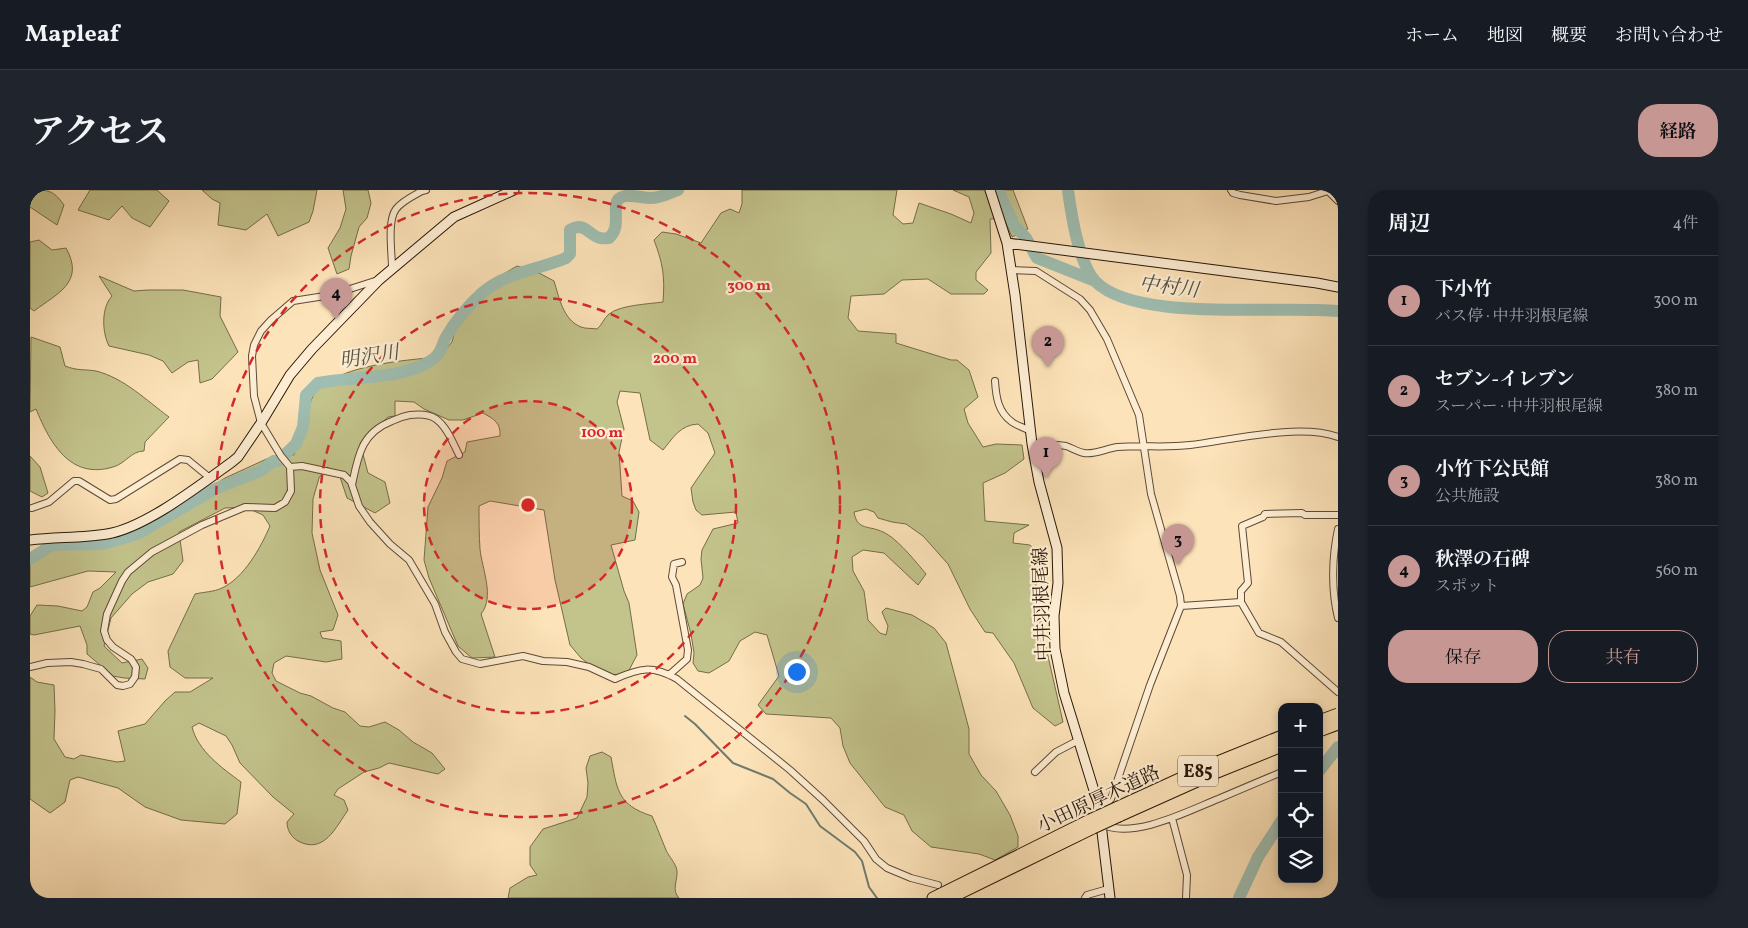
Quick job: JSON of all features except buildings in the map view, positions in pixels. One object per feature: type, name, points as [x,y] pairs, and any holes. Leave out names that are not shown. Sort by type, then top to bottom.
[{"type":"highway","points":[[1323,720],[1338,714]]},
{"type":"highway","points":[[1323,730],[1338,724]]},
{"type":"highway","name":"小田原厚木道路","points":[[950,898],[1210,765],[1278,738]]},
{"type":"highway","name":"小田原厚木道路","points":[[1117,812],[1278,748]]},
{"type":"highway","name":"小田原厚木道路","points":[[933,898],[1095,824]]},
{"type":"street","points":[[392,268],[391,229],[394,211],[400,204],[426,190]]},
{"type":"street","points":[[30,540],[108,534],[133,526],[174,503],[210,478],[238,457],[290,375],[312,349],[379,280],[454,217],[514,190]]},
{"type":"street","name":"中井羽根尾線","points":[[990,190],[1006,243],[1032,444],[1039,482],[1057,548],[1058,583],[1054,616],[1055,650],[1064,693],[1099,812],[1095,824],[1109,893]]},
{"type":"street","points":[[1231,190],[1233,193],[1240,195],[1276,201],[1309,197],[1327,190],[1338,201]]},
{"type":"street","points":[[1006,243],[1338,287]]},
{"type":"street","points":[[1011,270],[1036,271],[1080,299],[1090,310],[1107,339],[1139,414],[1142,447],[1150,494],[1180,596],[1181,606],[1150,685],[1111,799],[1099,812]]},
{"type":"street","points":[[30,666],[71,662],[83,664],[101,669],[117,685],[130,684],[135,677],[136,667],[131,659],[113,647],[107,640],[104,631],[107,614],[128,572],[152,552],[202,525],[245,507],[275,508],[285,502],[291,491],[290,467],[261,423],[254,396],[252,356],[254,345],[261,331],[293,300],[331,295],[379,280]]},
{"type":"street","points":[[995,381],[996,398],[1002,411],[1012,422],[1030,431]]},
{"type":"street","points":[[352,485],[360,450],[368,437],[377,428],[403,416],[424,415],[435,418],[444,428],[459,455]]},
{"type":"street","points":[[1032,444],[1067,446],[1084,453],[1116,447],[1191,445],[1232,438],[1281,433],[1322,432],[1338,437]]},
{"type":"street","points":[[32,508],[49,502],[74,481],[79,481],[110,500],[116,499],[180,459],[188,460],[210,478]]},
{"type":"street","points":[[290,467],[302,466],[344,474],[352,485],[359,506],[370,522],[390,544],[409,560],[435,604],[445,632],[462,659],[480,664],[523,656],[543,661],[567,662],[589,667],[615,679],[630,672],[650,669],[669,674],[790,770],[824,800],[864,841],[876,859],[887,868],[911,878],[938,885]]},
{"type":"street","points":[[1338,515],[1266,514],[1242,526],[1248,583],[1241,591],[1241,602],[1259,633],[1281,642],[1338,692]]},
{"type":"street","points":[[1338,529],[1334,549],[1334,592],[1338,618]]},
{"type":"street","points":[[669,674],[687,659],[688,650],[676,585],[672,577],[674,564],[682,562]]},
{"type":"street","points":[[1181,606],[1241,602]]},
{"type":"street","points":[[1323,733],[1338,708]]},
{"type":"street","points":[[1035,772],[1056,752],[1078,740]]},
{"type":"street","points":[[1095,824],[1114,828],[1127,828],[1139,827],[1172,818],[1278,774]]},
{"type":"street","points":[[1172,818],[1188,875],[1186,898]]},
{"type":"street","points":[[1085,898],[1087,895],[1109,893]]},
{"type":"green space","points":[[30,190],[50,192],[57,196],[64,205],[57,225],[30,207]]},
{"type":"green space","points":[[90,190],[157,190],[169,201],[150,227],[132,218],[122,206],[109,220],[78,210]]},
{"type":"green space","points":[[202,190],[317,190],[309,222],[278,236],[267,214],[246,230],[218,225],[220,203]]},
{"type":"green space","points":[[343,190],[368,190],[371,203],[367,218],[359,227],[349,269],[337,274],[328,248],[340,228],[346,209]]},
{"type":"green space","points":[[742,190],[897,190],[893,215],[903,224],[913,223],[919,203],[971,223],[974,213],[969,197],[953,190],[1013,190],[1028,229],[1012,237],[1004,218],[990,219],[991,253],[976,272],[976,280],[988,290],[984,294],[951,294],[928,279],[902,280],[884,294],[851,296],[848,318],[858,331],[896,334],[896,343],[951,360],[957,360],[969,370],[978,397],[964,409],[968,423],[983,447],[996,444],[1022,445],[1024,459],[1005,473],[983,483],[985,521],[1029,525],[1014,533],[1013,543],[1030,545],[1039,554],[1035,589],[1063,722],[1055,726],[1033,708],[1014,663],[993,633],[985,632],[970,609],[948,564],[923,536],[906,524],[878,518],[874,512],[866,509],[854,512],[861,525],[888,535],[912,557],[926,574],[918,585],[884,553],[863,550],[852,557],[853,571],[864,591],[868,620],[880,633],[886,635],[888,626],[882,612],[886,608],[912,615],[934,628],[946,643],[969,729],[969,754],[981,775],[996,791],[1010,815],[1018,836],[1018,847],[995,860],[979,854],[931,847],[912,831],[904,815],[885,807],[850,763],[843,746],[840,728],[831,718],[766,714],[758,705],[779,676],[767,635],[755,632],[740,641],[729,661],[709,673],[698,671],[693,663],[694,653],[691,634],[683,604],[687,594],[700,585],[703,578],[702,550],[713,529],[738,523],[736,512],[702,515],[696,510],[693,502],[691,488],[715,453],[708,433],[698,424],[686,427],[663,450],[650,440],[640,393],[620,391],[617,402],[624,429],[619,452],[622,496],[633,501],[639,512],[635,540],[611,545],[629,603],[637,655],[627,674],[603,675],[581,658],[570,645],[555,580],[544,510],[490,501],[479,506],[480,549],[487,583],[487,599],[481,614],[495,657],[472,658],[458,646],[429,578],[424,560],[428,507],[442,478],[447,461],[465,452],[467,442],[500,436],[499,428],[493,419],[483,413],[463,420],[449,420],[424,409],[414,402],[395,401],[395,416],[388,417],[360,443],[368,473],[385,482],[390,503],[375,513],[347,498],[339,474],[327,467],[319,478],[313,499],[312,533],[320,570],[338,615],[333,630],[320,632],[322,638],[341,641],[342,659],[326,662],[286,656],[274,663],[272,673],[276,681],[345,712],[360,726],[369,727],[385,722],[432,753],[445,769],[438,774],[389,763],[364,772],[338,789],[334,795],[344,800],[348,810],[334,831],[322,842],[315,844],[298,841],[291,835],[287,822],[294,814],[273,797],[240,763],[226,736],[199,723],[192,727],[200,744],[226,771],[241,782],[237,814],[225,824],[181,820],[145,807],[118,788],[78,777],[70,780],[65,802],[50,813],[30,799],[30,677],[37,682],[54,685],[54,739],[65,757],[74,759],[81,755],[117,762],[125,761],[118,731],[145,724],[175,692],[190,692],[213,678],[185,678],[170,667],[168,651],[195,594],[219,589],[238,577],[257,552],[270,526],[263,515],[245,507],[225,508],[179,532],[183,561],[173,574],[148,582],[132,594],[111,618],[104,646],[122,663],[142,659],[148,668],[145,679],[113,676],[87,654],[87,645],[80,626],[34,635],[30,634],[30,616],[37,605],[58,606],[82,611],[87,607],[93,592],[100,588],[116,572],[88,571],[30,587],[30,555],[52,542],[104,539],[132,531],[190,500],[225,478],[273,456],[294,455],[313,397],[325,384],[355,370],[391,362],[439,357],[452,342],[460,310],[483,286],[517,266],[541,274],[554,281],[566,314],[575,324],[583,328],[597,329],[609,314],[620,309],[635,305],[663,302],[663,270],[654,240],[662,232],[676,234],[701,243],[721,213],[730,209],[739,213],[742,204]]},
{"type":"green space","points":[[39,240],[52,250],[66,248],[71,260],[72,270],[71,278],[60,292],[34,311],[30,308],[30,242]]},
{"type":"green space","points":[[99,276],[134,291],[183,290],[221,297],[220,316],[238,352],[212,379],[200,383],[198,360],[188,362],[172,373],[163,361],[149,355],[109,346],[105,334],[104,313],[112,296]]},
{"type":"green space","points":[[31,337],[60,347],[65,366],[106,374],[134,390],[169,417],[145,442],[144,451],[135,453],[113,467],[98,470],[85,468],[73,463],[64,456],[55,446],[36,409],[30,412]]},
{"type":"green space","points":[[30,456],[40,467],[48,493],[42,497],[30,491]]},
{"type":"green space","points":[[602,752],[611,757],[617,787],[625,801],[640,812],[652,816],[666,850],[676,868],[675,892],[679,898],[508,898],[510,888],[528,877],[537,875],[530,865],[530,847],[543,829],[577,818],[587,797],[586,768],[590,756]]},
{"type":"waterway","name":"明沢川","points":[[30,559],[52,545],[103,544],[137,534],[215,489],[260,471],[274,461],[278,461],[296,444],[303,427],[306,395],[318,383],[404,372],[425,364],[441,350],[446,337],[462,314],[491,286],[501,280],[566,258],[570,254],[570,230],[579,227],[601,238],[609,238],[614,231],[616,223],[616,205],[618,200],[625,196],[655,198],[678,190]]},
{"type":"waterway","name":"明沢川","points":[[998,190],[1014,225],[1026,238],[1037,258],[1095,281]]},
{"type":"waterway","name":"中村川","points":[[1068,190],[1071,212],[1084,263],[1095,281],[1114,294],[1141,303],[1210,310],[1338,311]]},
{"type":"waterway","points":[[685,716],[733,763],[773,779],[806,804],[820,826],[855,852],[862,861],[869,887],[877,898]]},
{"type":"waterway","name":"中村川","points":[[1323,766],[1338,747]]},
{"type":"waterway","name":"中村川","points":[[1239,898],[1258,857],[1278,826]]},
{"type":"place","name":"秋澤の石碑","points":[[336,319]]},
{"type":"place","name":"セブン-イレブン","points":[[1048,367]]},
{"type":"place","name":"下小竹","points":[[1046,478]]},
{"type":"place","name":"小竹下公民館","points":[[1178,565]]}]
